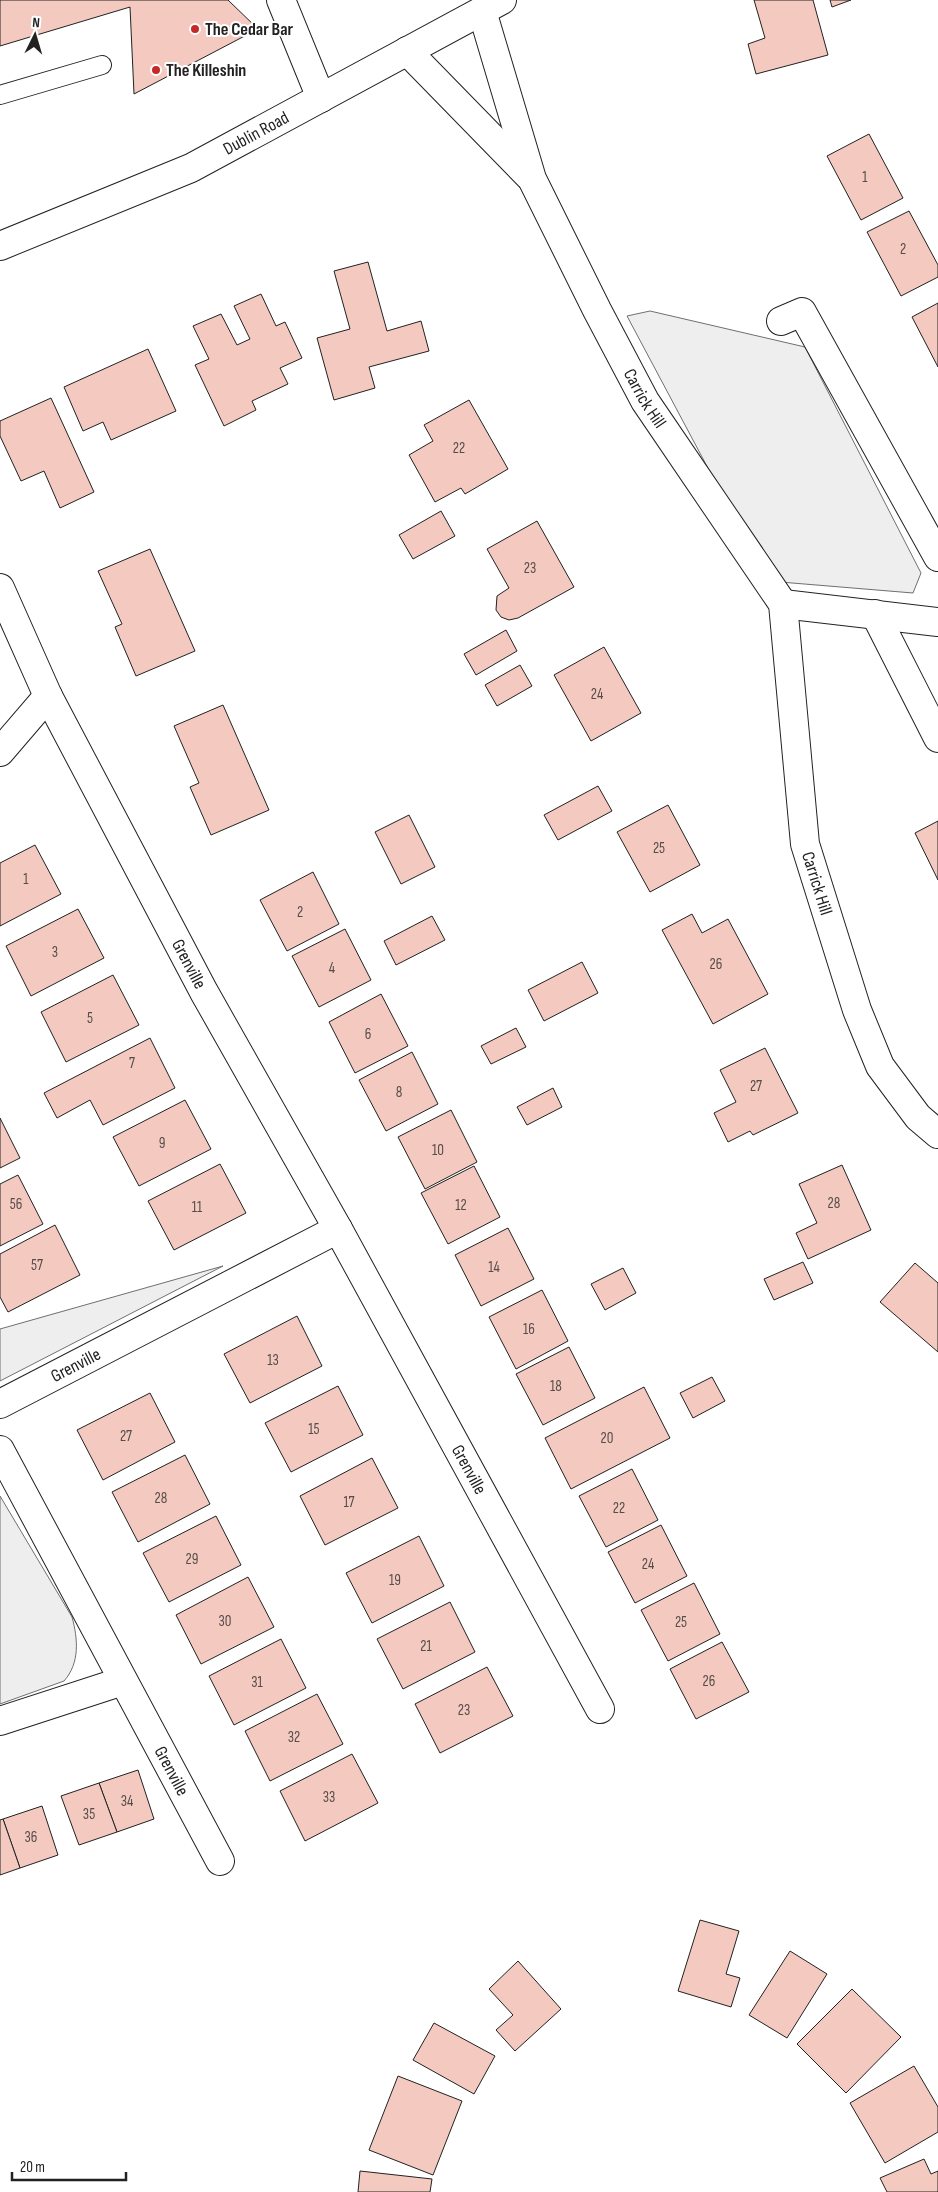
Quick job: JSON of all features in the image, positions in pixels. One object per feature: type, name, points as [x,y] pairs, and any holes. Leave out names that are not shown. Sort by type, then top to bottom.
[{"type":"street","points":[[281,0],[321,98]]},
{"type":"street","name":"Dublin Road","points":[[0,246],[191,168],[492,5]]},
{"type":"street","name":"Carrick Hill","points":[[492,5],[532,179],[645,401],[783,604],[805,844],[857,1010],[880,1066],[918,1117],[938,1134]]},
{"type":"street","name":"Carrick Hill","points":[[407,51],[532,179]]},
{"type":"street","points":[[781,321],[802,312],[938,557]]},
{"type":"street","name":"Grenville","points":[[0,588],[48,696],[204,992],[338,1229],[600,1709]]},
{"type":"street","points":[[783,604],[938,622]]},
{"type":"street","points":[[875,614],[938,738]]},
{"type":"street","points":[[0,752],[48,696]]},
{"type":"street","name":"Grenville","points":[[0,1404],[338,1229]]},
{"type":"street","name":"Grenville","points":[[0,1450],[220,1861]]},
{"type":"street","points":[[0,1721],[123,1681]]},
{"type":"lane","points":[[0,95],[102,65]]},
{"type":"shaded area","points":[[650,311],[805,347],[921,573],[913,593],[768,581],[627,316]]},
{"type":"shaded area","points":[[223,1266],[0,1381],[0,1329]]},
{"type":"shaded area","points":[[0,1496],[72,1617],[76,1634],[76,1650],[73,1666],[64,1681],[0,1704]]},
{"type":"building","name":"The Killeshin","points":[[0,0],[228,0],[258,29],[134,94],[130,7],[0,46]]},
{"type":"building","points":[[754,0],[813,0],[828,55],[756,74],[748,44],[765,38]]},
{"type":"building","points":[[830,0],[851,0],[832,7]]},
{"type":"building","points":[[869,134],[903,198],[861,220],[827,156]]},
{"type":"building","points":[[909,211],[938,265],[938,277],[901,296],[867,232]]},
{"type":"building","points":[[368,262],[387,331],[421,321],[429,351],[369,367],[375,388],[334,400],[317,338],[350,329],[334,271]]},
{"type":"building","points":[[261,294],[276,326],[285,322],[302,358],[280,368],[288,384],[252,401],[256,410],[224,426],[195,365],[209,359],[193,326],[221,314],[237,345],[250,339],[234,306]]},
{"type":"building","points":[[938,303],[938,367],[912,317]]},
{"type":"building","points":[[148,349],[176,411],[111,440],[103,422],[83,431],[64,387]]},
{"type":"building","points":[[51,398],[94,492],[60,508],[44,471],[21,481],[0,436],[0,421]]},
{"type":"building","points":[[469,400],[508,469],[465,494],[461,488],[435,502],[409,455],[433,441],[424,425]]},
{"type":"building","points":[[441,511],[455,536],[413,559],[399,535]]},
{"type":"building","points":[[537,521],[574,587],[518,618],[509,620],[501,617],[496,610],[497,596],[509,588],[487,549]]},
{"type":"building","points":[[150,549],[195,651],[136,676],[115,627],[122,624],[98,571]]},
{"type":"building","points":[[506,630],[517,651],[476,675],[464,654]]},
{"type":"building","points":[[604,647],[641,713],[591,741],[554,675]]},
{"type":"building","points":[[520,665],[532,686],[497,706],[485,685]]},
{"type":"building","points":[[223,705],[269,810],[211,835],[190,787],[199,783],[174,726]]},
{"type":"building","points":[[598,786],[612,811],[558,840],[544,815]]},
{"type":"building","points":[[668,805],[700,865],[650,892],[617,832]]},
{"type":"building","points":[[409,815],[435,867],[401,884],[375,832]]},
{"type":"building","points":[[938,821],[938,880],[915,833]]},
{"type":"building","points":[[35,845],[61,894],[0,926],[0,863]]},
{"type":"building","points":[[313,872],[339,924],[287,951],[260,900]]},
{"type":"building","points":[[78,909],[104,958],[31,996],[6,946]]},
{"type":"building","points":[[692,914],[702,933],[728,919],[768,994],[713,1024],[662,930]]},
{"type":"building","points":[[432,916],[445,940],[396,965],[384,941]]},
{"type":"building","points":[[345,929],[371,980],[319,1007],[292,956]]},
{"type":"building","points":[[582,962],[598,993],[544,1021],[528,990]]},
{"type":"building","points":[[113,975],[139,1025],[66,1062],[41,1012]]},
{"type":"building","points":[[381,994],[408,1046],[355,1073],[329,1022]]},
{"type":"building","points":[[516,1028],[526,1047],[491,1064],[481,1046]]},
{"type":"building","points":[[150,1038],[175,1088],[103,1125],[90,1100],[57,1118],[44,1093]]},
{"type":"building","points":[[765,1048],[798,1113],[753,1135],[750,1131],[728,1142],[714,1113],[736,1102],[720,1070]]},
{"type":"building","points":[[412,1052],[438,1104],[386,1131],[359,1080]]},
{"type":"building","points":[[553,1088],[562,1107],[527,1125],[517,1107]]},
{"type":"building","points":[[185,1100],[211,1149],[139,1186],[113,1137]]},
{"type":"building","points":[[451,1110],[477,1162],[425,1189],[398,1137]]},
{"type":"building","points":[[0,1118],[20,1158],[0,1168]]},
{"type":"building","points":[[220,1164],[246,1213],[174,1250],[148,1201]]},
{"type":"building","points":[[842,1165],[871,1230],[808,1259],[796,1233],[817,1223],[799,1184]]},
{"type":"building","points":[[474,1166],[500,1217],[448,1244],[421,1193]]},
{"type":"building","points":[[18,1175],[43,1224],[0,1246],[0,1184]]},
{"type":"building","points":[[55,1225],[80,1275],[8,1312],[0,1297],[0,1254]]},
{"type":"building","points":[[508,1228],[534,1279],[481,1306],[455,1255]]},
{"type":"building","points":[[803,1262],[813,1283],[774,1300],[764,1279]]},
{"type":"building","points":[[915,1263],[938,1283],[938,1352],[880,1302]]},
{"type":"building","points":[[623,1268],[636,1293],[605,1310],[591,1284]]},
{"type":"building","points":[[542,1290],[568,1341],[516,1369],[489,1317]]},
{"type":"building","points":[[297,1316],[322,1366],[250,1403],[224,1354]]},
{"type":"building","points":[[569,1347],[595,1398],[543,1425],[516,1374]]},
{"type":"building","points":[[712,1377],[725,1401],[693,1418],[680,1393]]},
{"type":"building","points":[[338,1386],[363,1435],[291,1472],[265,1423]]},
{"type":"building","points":[[644,1387],[670,1438],[571,1489],[545,1438]]},
{"type":"building","points":[[150,1393],[175,1442],[103,1480],[77,1430]]},
{"type":"building","points":[[185,1455],[210,1504],[138,1542],[112,1492]]},
{"type":"building","points":[[372,1458],[398,1508],[325,1545],[300,1496]]},
{"type":"building","points":[[632,1469],[658,1520],[606,1547],[579,1496]]},
{"type":"building","points":[[216,1516],[241,1565],[169,1602],[143,1553]]},
{"type":"building","points":[[661,1525],[687,1576],[635,1603],[608,1552]]},
{"type":"building","points":[[419,1536],[444,1586],[372,1623],[346,1573]]},
{"type":"building","points":[[248,1577],[274,1627],[201,1664],[176,1615]]},
{"type":"building","points":[[694,1583],[720,1634],[668,1661],[641,1610]]},
{"type":"building","points":[[450,1602],[475,1652],[403,1689],[377,1639]]},
{"type":"building","points":[[281,1639],[306,1688],[234,1725],[209,1676]]},
{"type":"building","points":[[722,1642],[749,1692],[696,1719],[670,1669]]},
{"type":"building","points":[[487,1667],[513,1716],[440,1753],[415,1704]]},
{"type":"building","points":[[317,1694],[343,1744],[270,1781],[245,1731]]},
{"type":"building","points":[[352,1754],[378,1803],[305,1841],[280,1791]]},
{"type":"building","points":[[138,1770],[154,1819],[117,1832],[99,1783]]},
{"type":"building","points":[[99,1783],[117,1832],[79,1845],[61,1796]]},
{"type":"building","points":[[42,1806],[58,1855],[20,1868],[3,1819]]},
{"type":"building","points":[[3,1819],[20,1868],[0,1875],[0,1820]]},
{"type":"building","points":[[700,1920],[739,1931],[726,1974],[740,1978],[731,2007],[678,1991]]},
{"type":"building","points":[[790,1951],[827,1974],[787,2038],[749,2015]]},
{"type":"building","points":[[518,1961],[561,2009],[515,2051],[496,2030],[513,2015],[489,1989]]},
{"type":"building","points":[[852,1989],[901,2037],[846,2093],[797,2044]]},
{"type":"building","points":[[434,2023],[495,2056],[474,2094],[413,2060]]},
{"type":"building","points":[[914,2066],[938,2107],[938,2132],[885,2163],[850,2103]]},
{"type":"building","points":[[398,2076],[462,2101],[433,2175],[369,2150]]},
{"type":"building","points":[[924,2159],[931,2174],[938,2171],[938,2192],[887,2192],[880,2178]]},
{"type":"building","points":[[360,2171],[432,2179],[430,2192],[358,2192]]},
{"type":"place","name":"The Cedar Bar","points":[[195,29]]},
{"type":"place","name":"The Killeshin","points":[[156,70]]}]
